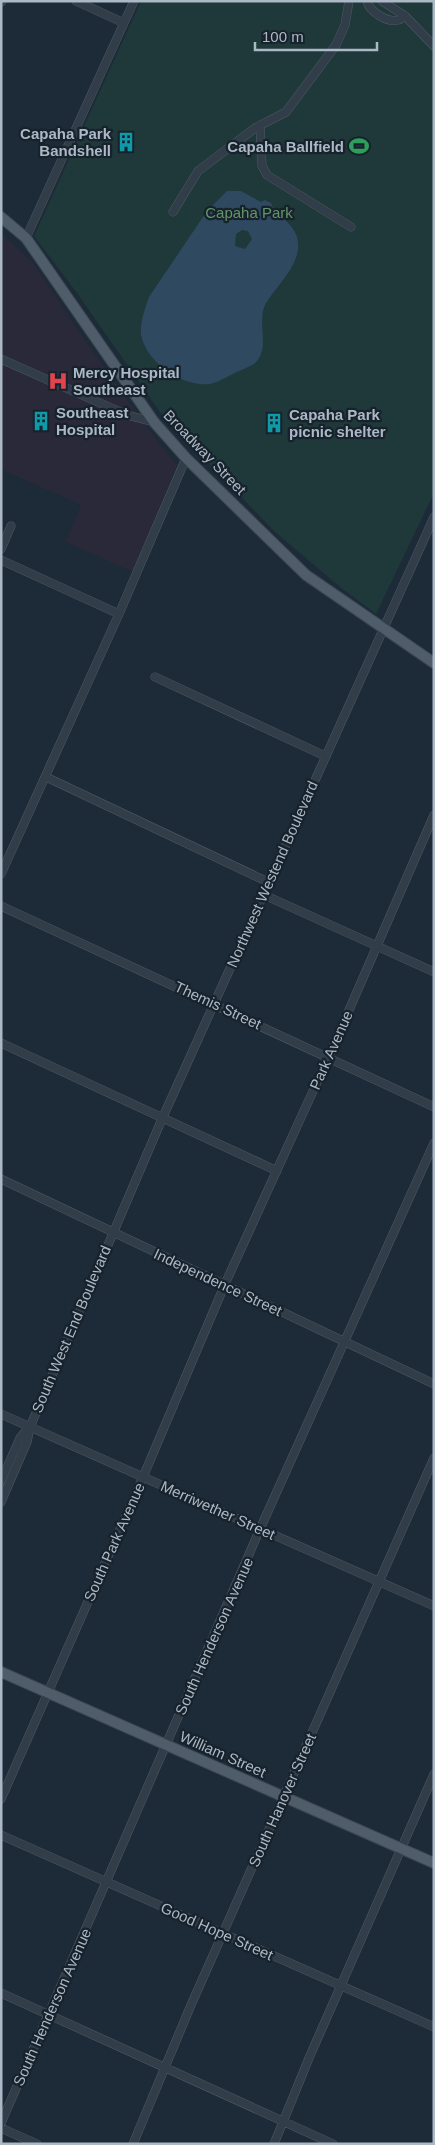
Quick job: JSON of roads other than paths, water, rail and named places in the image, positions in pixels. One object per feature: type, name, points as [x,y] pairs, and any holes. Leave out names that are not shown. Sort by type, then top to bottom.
[{"type":"main road","name":"Broadway Street","points":[[1,217],[26,238],[154,422],[186,458],[306,575],[434,663]]},
{"type":"main road","name":"William Street","points":[[1,1672],[434,1863]]},
{"type":"street","points":[[76,1],[124,23]]},
{"type":"street","points":[[26,238],[134,1]]},
{"type":"street","points":[[173,212],[198,171],[260,125],[286,112],[336,45],[345,25],[349,1]]},
{"type":"street","points":[[367,1],[373,11],[390,19],[398,20],[405,16]]},
{"type":"street","points":[[382,1],[405,16],[434,46]]},
{"type":"street","points":[[260,125],[262,166],[267,175],[351,227]]},
{"type":"street","points":[[1,359],[128,415],[154,422]]},
{"type":"street","points":[[1,874],[119,614],[186,458]]},
{"type":"street","name":"Northwest Westend Boulevard","points":[[112,1232],[262,894],[434,517]]},
{"type":"street","points":[[1,549],[11,526]]},
{"type":"street","points":[[1,560],[119,614]]},
{"type":"street","points":[[155,677],[325,756]]},
{"type":"street","points":[[46,777],[268,882]]},
{"type":"street","name":"Park Avenue","points":[[225,1284],[329,1056],[434,815]]},
{"type":"street","points":[[262,894],[434,972]]},
{"type":"street","name":"Themis Street","points":[[1,906],[329,1056],[434,1107]]},
{"type":"street","points":[[1,1043],[277,1171]]},
{"type":"street","name":"South Henderson Avenue","points":[[1,2123],[50,2015],[260,1529],[434,1143]]},
{"type":"street","name":"Independence Street","points":[[1,1179],[434,1384]]},
{"type":"street","name":"South West End Boulevard","points":[[1,1502],[27,1442],[30,1427],[112,1232]]},
{"type":"street","name":"South Park Avenue","points":[[1,1799],[143,1477],[225,1284]]},
{"type":"street","name":"Merriwether Street","points":[[1,1414],[434,1606]]},
{"type":"street","name":"South West End Boulevard","points":[[1,1481],[20,1438],[30,1427]]},
{"type":"street","name":"South Hanover Street","points":[[133,2144],[222,1933],[434,1458]]},
{"type":"street","points":[[274,2144],[434,1774]]},
{"type":"street","name":"Good Hope Street","points":[[1,1835],[434,2026]]},
{"type":"street","points":[[1,1993],[332,2144]]},
{"type":"street","points":[[1,2128],[37,2144]]},
{"type":"water","points":[[227,191],[241,191],[261,202],[265,200],[271,203],[273,208],[293,229],[297,237],[298,246],[297,255],[289,272],[263,310],[263,340],[261,355],[257,361],[249,367],[215,382],[198,384],[176,377],[157,362],[149,354],[144,344],[141,329],[149,297],[207,211]],"holes":[[[242,230],[248,231],[252,239],[245,249],[235,246],[236,234]]]},
{"type":"place","name":"Capaha Park Bandshell","points":[[126,142]]},
{"type":"place","name":"Capaha Ballfield","points":[[359,146]]},
{"type":"place","name":"Mercy Hospital Southeast","points":[[58,381]]},
{"type":"place","name":"Southeast Hospital","points":[[41,421]]},
{"type":"place","name":"Capaha Park picnic shelter","points":[[274,423]]},
{"type":"park label","name":"Capaha Park","points":[[249,212]]}]
